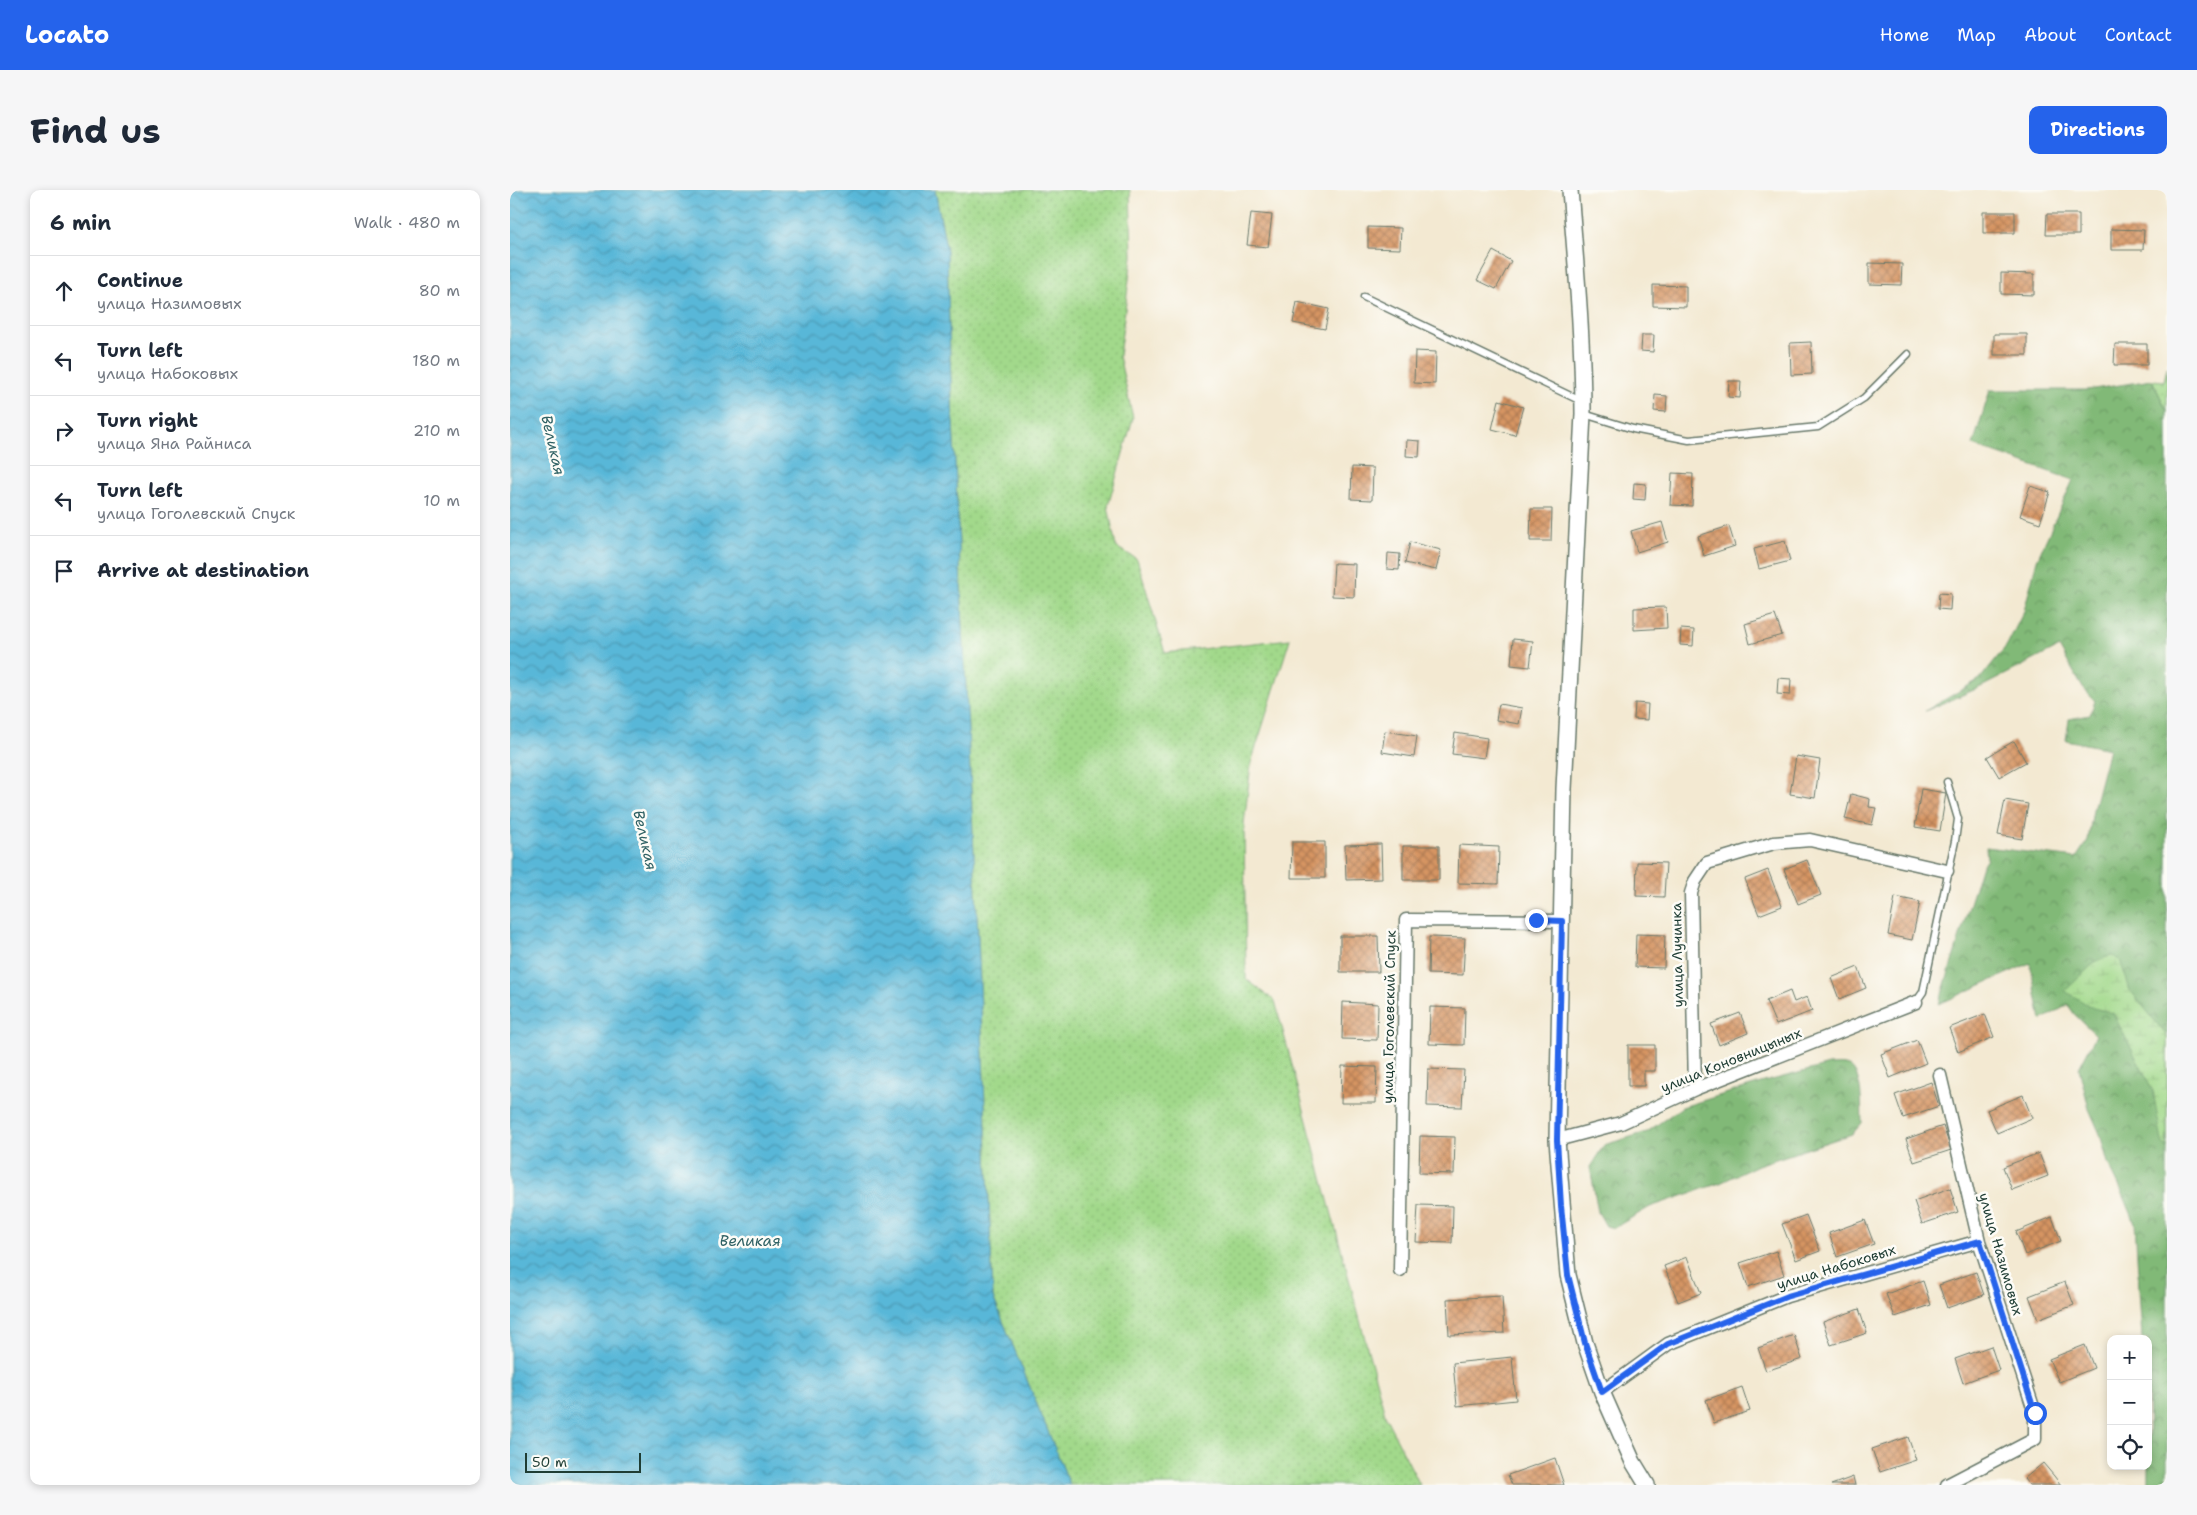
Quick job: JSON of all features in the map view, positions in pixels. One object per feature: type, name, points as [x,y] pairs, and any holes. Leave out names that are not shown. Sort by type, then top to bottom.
[{"type":"street","points":[[1570,190],[1579,297],[1583,408],[1564,789],[1557,1140],[1568,1275],[1585,1343],[1602,1392],[1633,1462],[1647,1485]]},
{"type":"street","name":"улица Лучинка","points":[[1695,1088],[1691,893],[1695,881],[1707,863],[1774,843],[1810,840],[1948,871]]},
{"type":"street","name":"улица Гоголевский Спуск","points":[[1400,1270],[1406,920],[1562,921]]},
{"type":"street","name":"улица Коновницыных","points":[[1557,1140],[1621,1124],[1695,1088],[1916,1002]]},
{"type":"street","name":"улица Назимовых","points":[[1940,1075],[1980,1241],[2035,1413],[2035,1439],[1947,1485]]},
{"type":"street","name":"улица Набоковых","points":[[1602,1392],[1668,1344],[1788,1296],[1980,1241]]},
{"type":"lane","points":[[1364,297],[1583,408],[1633,429],[1688,440],[1818,427],[1864,398],[1908,354]]},
{"type":"lane","points":[[1916,1002],[1923,992],[1955,841],[1958,819],[1947,782]]},
{"type":"green space","points":[[935,190],[1130,190],[1132,256],[1119,356],[1133,418],[1108,506],[1116,547],[1137,559],[1165,653],[1290,639],[1251,763],[1244,824],[1246,979],[1275,1001],[1386,1418],[1420,1485],[1070,1485],[993,1297],[978,936],[950,359],[947,252]]},
{"type":"green space","points":[[2167,367],[2167,411],[2152,380],[2164,381]]},
{"type":"green space","points":[[2152,380],[2167,411],[2167,1485],[2149,1485],[2149,1470],[2152,1470],[2152,1335],[2142,1335],[2135,1223],[2108,1163],[2100,1134],[2089,1109],[2079,1068],[2096,1035],[2075,1015],[2068,1005],[2041,1020],[2030,963],[1939,1004],[1981,868],[1987,859],[1986,847],[2076,858],[2088,840],[2093,810],[2109,749],[2066,740],[2069,719],[2090,715],[2095,701],[2083,688],[2059,647],[1983,686],[1925,711],[1980,679],[2007,645],[2024,611],[2037,560],[2073,480],[1973,445],[1990,390],[2087,390]]},
{"type":"green space","points":[[2111,955],[2120,960],[2130,990],[2167,1036],[2167,1148],[2162,1142],[2153,1091],[2113,1013],[2093,1008],[2065,991],[2095,962]]},
{"type":"green space","points":[[1829,1065],[1843,1065],[1851,1068],[1856,1073],[1860,1090],[1862,1123],[1852,1134],[1758,1165],[1720,1183],[1650,1207],[1614,1228],[1606,1226],[1598,1212],[1590,1167],[1604,1145],[1647,1132],[1682,1107],[1764,1082]]},
{"type":"water","name":"Великая","points":[[510,190],[935,190],[947,252],[950,359],[978,936],[993,1297],[1070,1485],[510,1485]]},
{"type":"building","points":[[1983,212],[2015,212],[2015,233],[1983,233]]},
{"type":"building","points":[[1251,213],[1272,215],[1268,247],[1247,245]]},
{"type":"building","points":[[2047,214],[2079,214],[2079,235],[2046,235]]},
{"type":"building","points":[[1368,227],[1401,228],[1400,249],[1368,248]]},
{"type":"building","points":[[2111,229],[2144,230],[2143,250],[2111,250]]},
{"type":"building","points":[[1493,251],[1511,261],[1496,289],[1477,280]]},
{"type":"building","points":[[1869,263],[1902,264],[1901,285],[1869,284]]},
{"type":"building","points":[[2001,273],[2034,274],[2034,295],[2001,294]]},
{"type":"building","points":[[1653,285],[1686,286],[1686,307],[1653,306]]},
{"type":"building","points":[[1297,302],[1329,309],[1325,329],[1293,323]]},
{"type":"building","points":[[1994,334],[2027,334],[2027,355],[1994,355]]},
{"type":"building","points":[[1642,335],[1654,335],[1653,352],[1641,351]]},
{"type":"building","points":[[1811,342],[1812,374],[1791,375],[1790,343]]},
{"type":"building","points":[[2115,344],[2147,344],[2147,365],[2114,365]]},
{"type":"building","points":[[1415,351],[1436,352],[1435,384],[1414,383]]},
{"type":"building","points":[[1729,381],[1741,381],[1740,398],[1728,397]]},
{"type":"building","points":[[1655,395],[1667,396],[1666,412],[1654,411]]},
{"type":"building","points":[[1499,400],[1523,407],[1515,435],[1492,429]]},
{"type":"building","points":[[1407,440],[1420,441],[1419,457],[1406,456]]},
{"type":"building","points":[[1352,467],[1373,468],[1372,500],[1351,499]]},
{"type":"building","points":[[1672,473],[1693,474],[1692,506],[1670,505]]},
{"type":"building","points":[[1634,483],[1646,484],[1645,500],[1633,499]]},
{"type":"building","points":[[2030,486],[2050,492],[2040,523],[2020,516]]},
{"type":"building","points":[[1531,509],[1552,509],[1551,541],[1530,541]]},
{"type":"building","points":[[1662,522],[1668,542],[1637,552],[1631,531]]},
{"type":"building","points":[[1729,526],[1735,546],[1704,556],[1698,536]]},
{"type":"building","points":[[1785,541],[1790,561],[1759,569],[1754,549]]},
{"type":"building","points":[[1410,542],[1441,550],[1436,570],[1405,563]]},
{"type":"building","points":[[1388,553],[1400,554],[1399,570],[1387,569]]},
{"type":"building","points":[[1334,563],[1355,564],[1354,597],[1332,596]]},
{"type":"building","points":[[1939,593],[1951,594],[1950,610],[1938,609]]},
{"type":"building","points":[[1666,607],[1667,628],[1634,630],[1634,608]]},
{"type":"building","points":[[1775,615],[1782,635],[1750,644],[1745,624]]},
{"type":"building","points":[[1681,629],[1694,630],[1693,646],[1680,645]]},
{"type":"building","points":[[1513,639],[1533,641],[1530,667],[1511,665]]},
{"type":"building","points":[[1778,678],[1791,679],[1790,695],[1777,694]]},
{"type":"building","points":[[1635,703],[1648,704],[1647,720],[1634,719]]},
{"type":"building","points":[[1499,704],[1522,708],[1519,724],[1496,720]]},
{"type":"building","points":[[1385,731],[1417,736],[1414,757],[1382,752]]},
{"type":"building","points":[[1455,733],[1487,738],[1484,758],[1452,754]]},
{"type":"building","points":[[2014,741],[2026,762],[1999,777],[1987,757]]},
{"type":"building","points":[[1796,756],[1820,760],[1815,798],[1790,794]]},
{"type":"building","points":[[1921,789],[1946,793],[1940,831],[1915,827]]},
{"type":"building","points":[[1851,794],[1870,799],[1869,807],[1876,808],[1872,825],[1845,819]]},
{"type":"building","points":[[2005,800],[2028,804],[2022,839],[1998,835]]},
{"type":"building","points":[[1292,842],[1325,842],[1325,878],[1291,878]]},
{"type":"building","points":[[1381,844],[1382,879],[1346,880],[1345,845]]},
{"type":"building","points":[[1459,845],[1499,847],[1498,884],[1458,883]]},
{"type":"building","points":[[1403,846],[1439,846],[1439,880],[1403,880]]},
{"type":"building","points":[[1807,860],[1821,895],[1798,904],[1784,869]]},
{"type":"building","points":[[1637,862],[1666,863],[1664,897],[1636,896]]},
{"type":"building","points":[[1768,870],[1782,906],[1759,915],[1745,879]]},
{"type":"building","points":[[1895,897],[1920,902],[1912,940],[1888,935]]},
{"type":"building","points":[[1636,934],[1665,935],[1664,968],[1635,967]]},
{"type":"building","points":[[1340,936],[1378,936],[1379,972],[1340,972]]},
{"type":"building","points":[[1429,937],[1465,938],[1463,975],[1428,974]]},
{"type":"building","points":[[1858,967],[1866,988],[1839,999],[1831,978]]},
{"type":"building","points":[[1790,991],[1794,1002],[1807,997],[1812,1011],[1776,1025],[1766,1001]]},
{"type":"building","points":[[1343,1002],[1378,1004],[1377,1040],[1342,1039]]},
{"type":"building","points":[[1430,1007],[1465,1008],[1464,1045],[1429,1044]]},
{"type":"building","points":[[1740,1013],[1748,1033],[1719,1045],[1711,1024]]},
{"type":"building","points":[[1985,1014],[1994,1037],[1958,1052],[1949,1028]]},
{"type":"building","points":[[1917,1040],[1926,1063],[1890,1078],[1881,1054]]},
{"type":"building","points":[[1628,1045],[1655,1045],[1655,1071],[1644,1071],[1644,1086],[1628,1086]]},
{"type":"building","points":[[1342,1066],[1377,1067],[1376,1103],[1341,1103]]},
{"type":"building","points":[[1428,1069],[1464,1070],[1462,1107],[1427,1106]]},
{"type":"building","points":[[1931,1082],[1939,1106],[1903,1118],[1895,1095]]},
{"type":"building","points":[[2023,1095],[2032,1118],[1997,1133],[1987,1110]]},
{"type":"building","points":[[1943,1126],[1951,1150],[1914,1162],[1906,1139]]},
{"type":"building","points":[[1420,1136],[1455,1137],[1454,1174],[1419,1173]]},
{"type":"building","points":[[2039,1153],[2048,1176],[2012,1190],[2003,1167]]},
{"type":"building","points":[[1950,1188],[1958,1212],[1922,1224],[1914,1201]]},
{"type":"building","points":[[1418,1205],[1453,1206],[1452,1243],[1416,1242]]},
{"type":"building","points":[[1806,1215],[1820,1251],[1796,1260],[1782,1224]]},
{"type":"building","points":[[2052,1217],[2061,1241],[2025,1255],[2016,1232]]},
{"type":"building","points":[[1865,1220],[1874,1244],[1837,1257],[1829,1233]]},
{"type":"building","points":[[1776,1251],[1784,1275],[1748,1287],[1740,1263]]},
{"type":"building","points":[[1687,1257],[1701,1293],[1678,1302],[1664,1266]]},
{"type":"building","points":[[1976,1272],[1984,1295],[1947,1308],[1939,1285]]},
{"type":"building","points":[[1923,1281],[1931,1305],[1895,1317],[1886,1294]]},
{"type":"building","points":[[2065,1282],[2074,1305],[2038,1319],[2029,1296]]},
{"type":"building","points":[[1502,1296],[1504,1333],[1449,1335],[1447,1299]]},
{"type":"building","points":[[1859,1309],[1867,1333],[1831,1345],[1823,1322]]},
{"type":"building","points":[[1794,1335],[1802,1359],[1766,1371],[1758,1348]]},
{"type":"building","points":[[2085,1345],[2094,1368],[2059,1382],[2049,1359]]},
{"type":"building","points":[[1991,1346],[1999,1370],[1963,1383],[1955,1359]]},
{"type":"building","points":[[1512,1357],[1516,1400],[1457,1406],[1453,1363]]},
{"type":"building","points":[[1742,1387],[1750,1411],[1714,1423],[1706,1400]]},
{"type":"building","points":[[1908,1437],[1916,1460],[1880,1472],[1872,1449]]},
{"type":"building","points":[[1555,1458],[1564,1485],[1512,1485],[1508,1475]]},
{"type":"building","points":[[2043,1463],[2061,1485],[2029,1485],[2024,1479]]},
{"type":"building","points":[[1853,1477],[1855,1485],[1831,1485]]},
{"type":"route","points":[[1536,920],[1562,921],[1557,1140],[1561,1206],[1568,1275],[1585,1343],[1602,1392],[1668,1344],[1788,1296],[1980,1241],[2035,1413]]}]
